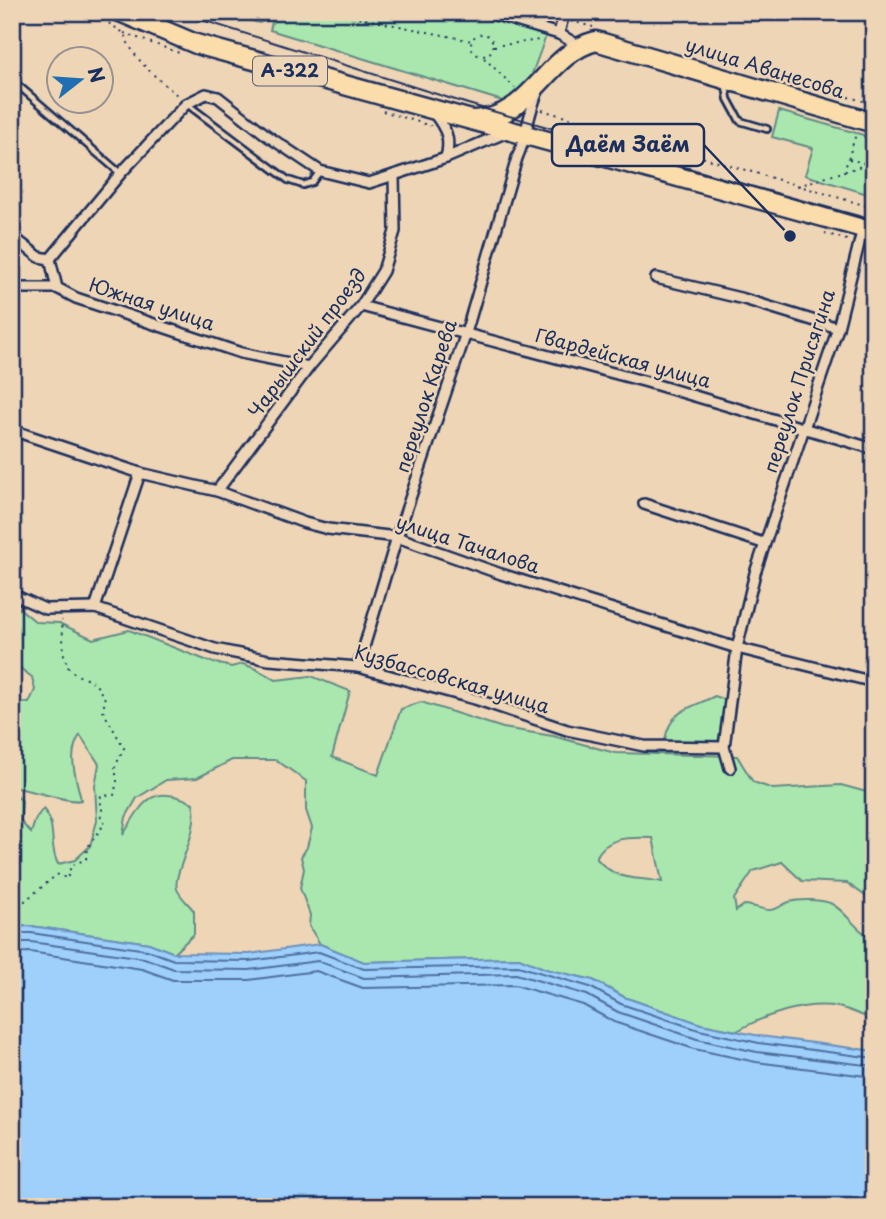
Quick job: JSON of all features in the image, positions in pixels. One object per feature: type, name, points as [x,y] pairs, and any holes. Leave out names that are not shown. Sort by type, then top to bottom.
[{"type":"highway","name":"А-322","points":[[120,12],[196,44],[433,112],[868,229]]},
{"type":"highway","name":"улица Аванесова","points":[[578,46],[596,41],[619,45],[728,78],[865,128]]},
{"type":"highway","name":"А-322","points":[[463,120],[483,120],[511,110],[527,98],[545,76],[578,46]]},
{"type":"street","points":[[486,12],[554,32],[578,46]]},
{"type":"street","points":[[554,32],[564,12]]},
{"type":"street","name":"переулок Карева","points":[[358,667],[397,537],[466,333],[517,158],[527,137],[528,115],[545,76]]},
{"type":"street","points":[[50,259],[121,173],[186,104],[212,94],[320,171],[369,183],[446,158],[507,132]]},
{"type":"street","points":[[433,112],[447,131],[450,144],[446,158]]},
{"type":"street","name":"Чарышский проезд","points":[[217,491],[309,367],[361,306],[383,271],[395,231],[394,175]]},
{"type":"street","name":"переулок Присягина","points":[[730,768],[724,747],[737,648],[763,543],[806,427],[868,229]]},
{"type":"street","points":[[12,236],[39,257],[50,259]]},
{"type":"street","points":[[12,288],[57,288],[50,259]]},
{"type":"street","points":[[656,278],[744,299],[838,328]]},
{"type":"street","name":"Южная улица","points":[[57,288],[76,298],[241,353],[309,367]]},
{"type":"street","name":"Гвардейская улица","points":[[361,306],[806,427],[874,449]]},
{"type":"street","name":"улица Тачалова","points":[[12,430],[141,473],[217,491],[328,529],[397,537],[501,574],[737,648],[874,682]]},
{"type":"street","points":[[95,608],[141,473]]},
{"type":"street","points":[[644,504],[763,543]]},
{"type":"street","name":"Кузбассовская улица","points":[[12,594],[28,604],[61,611],[95,608],[215,649],[269,660],[358,667],[478,700],[567,730],[644,746],[724,747]]},
{"type":"lane","points":[[728,78],[725,90],[740,121],[767,129]]},
{"type":"lane","points":[[12,80],[121,173]]},
{"type":"lane","points":[[186,104],[288,180],[303,185],[312,183],[320,171]]},
{"type":"path","points":[[91,12],[124,33],[128,47],[139,60],[186,104]]},
{"type":"path","points":[[331,12],[472,41],[483,34],[491,39],[493,46],[490,52],[483,56]]},
{"type":"path","points":[[493,46],[547,39],[554,32]]},
{"type":"path","points":[[472,41],[473,51],[483,56],[521,93]]},
{"type":"path","points":[[541,110],[874,208]]},
{"type":"path","points":[[865,128],[874,152]]},
{"type":"path","points":[[844,172],[865,128]]},
{"type":"path","points":[[848,159],[874,165]]},
{"type":"path","points":[[797,186],[868,164]]},
{"type":"path","points":[[12,908],[20,905],[59,874],[67,879],[71,866],[86,859],[87,848],[105,822],[100,815],[103,807],[101,796],[114,795],[117,781],[115,768],[124,754],[123,745],[103,711],[105,699],[97,686],[72,672],[65,659],[61,611]]},
{"type":"green space","points":[[221,12],[472,12],[546,36],[530,79],[506,102],[270,30],[273,18],[259,23]]},
{"type":"green space","points":[[779,111],[874,138],[874,196],[805,175],[813,148],[772,137]]},
{"type":"green space","points":[[12,602],[36,622],[59,623],[93,639],[129,630],[208,661],[231,667],[243,664],[276,680],[311,676],[350,691],[332,757],[378,775],[401,709],[421,702],[503,728],[553,736],[615,753],[737,756],[753,782],[773,789],[841,785],[874,794],[874,902],[847,883],[802,881],[782,862],[753,871],[734,899],[736,911],[744,905],[770,910],[794,901],[828,902],[868,936],[874,938],[874,1020],[847,1009],[812,1006],[773,1015],[737,1031],[701,1024],[624,997],[593,980],[546,969],[519,958],[364,962],[320,944],[309,926],[310,915],[300,888],[304,869],[301,857],[312,828],[306,810],[306,781],[276,760],[232,760],[197,778],[166,780],[137,798],[126,817],[123,835],[143,805],[158,795],[179,797],[193,803],[193,826],[177,889],[194,911],[194,934],[174,953],[149,943],[31,926],[12,927],[12,791],[22,801],[20,821],[31,833],[36,818],[43,809],[48,816],[58,864],[75,860],[90,846],[97,821],[95,786],[99,764],[80,735],[73,759],[81,800],[69,800],[12,787],[12,702],[29,703],[35,690],[32,677],[12,662]],"holes":[[[653,838],[662,882],[619,875],[596,858],[606,845],[620,839]]]},
{"type":"green space","points":[[715,696],[725,700],[725,713],[718,742],[687,746],[665,740],[677,715]]},
{"type":"water","points":[[31,926],[149,943],[174,953],[249,954],[320,944],[364,962],[519,958],[546,969],[593,980],[624,997],[701,1024],[760,1036],[874,1051],[874,1207],[12,1207],[12,927]]},
{"type":"tram line","points":[[177,12],[468,104],[874,222]]},
{"type":"place","name":"Даём Заём","points":[[790,236]]}]
